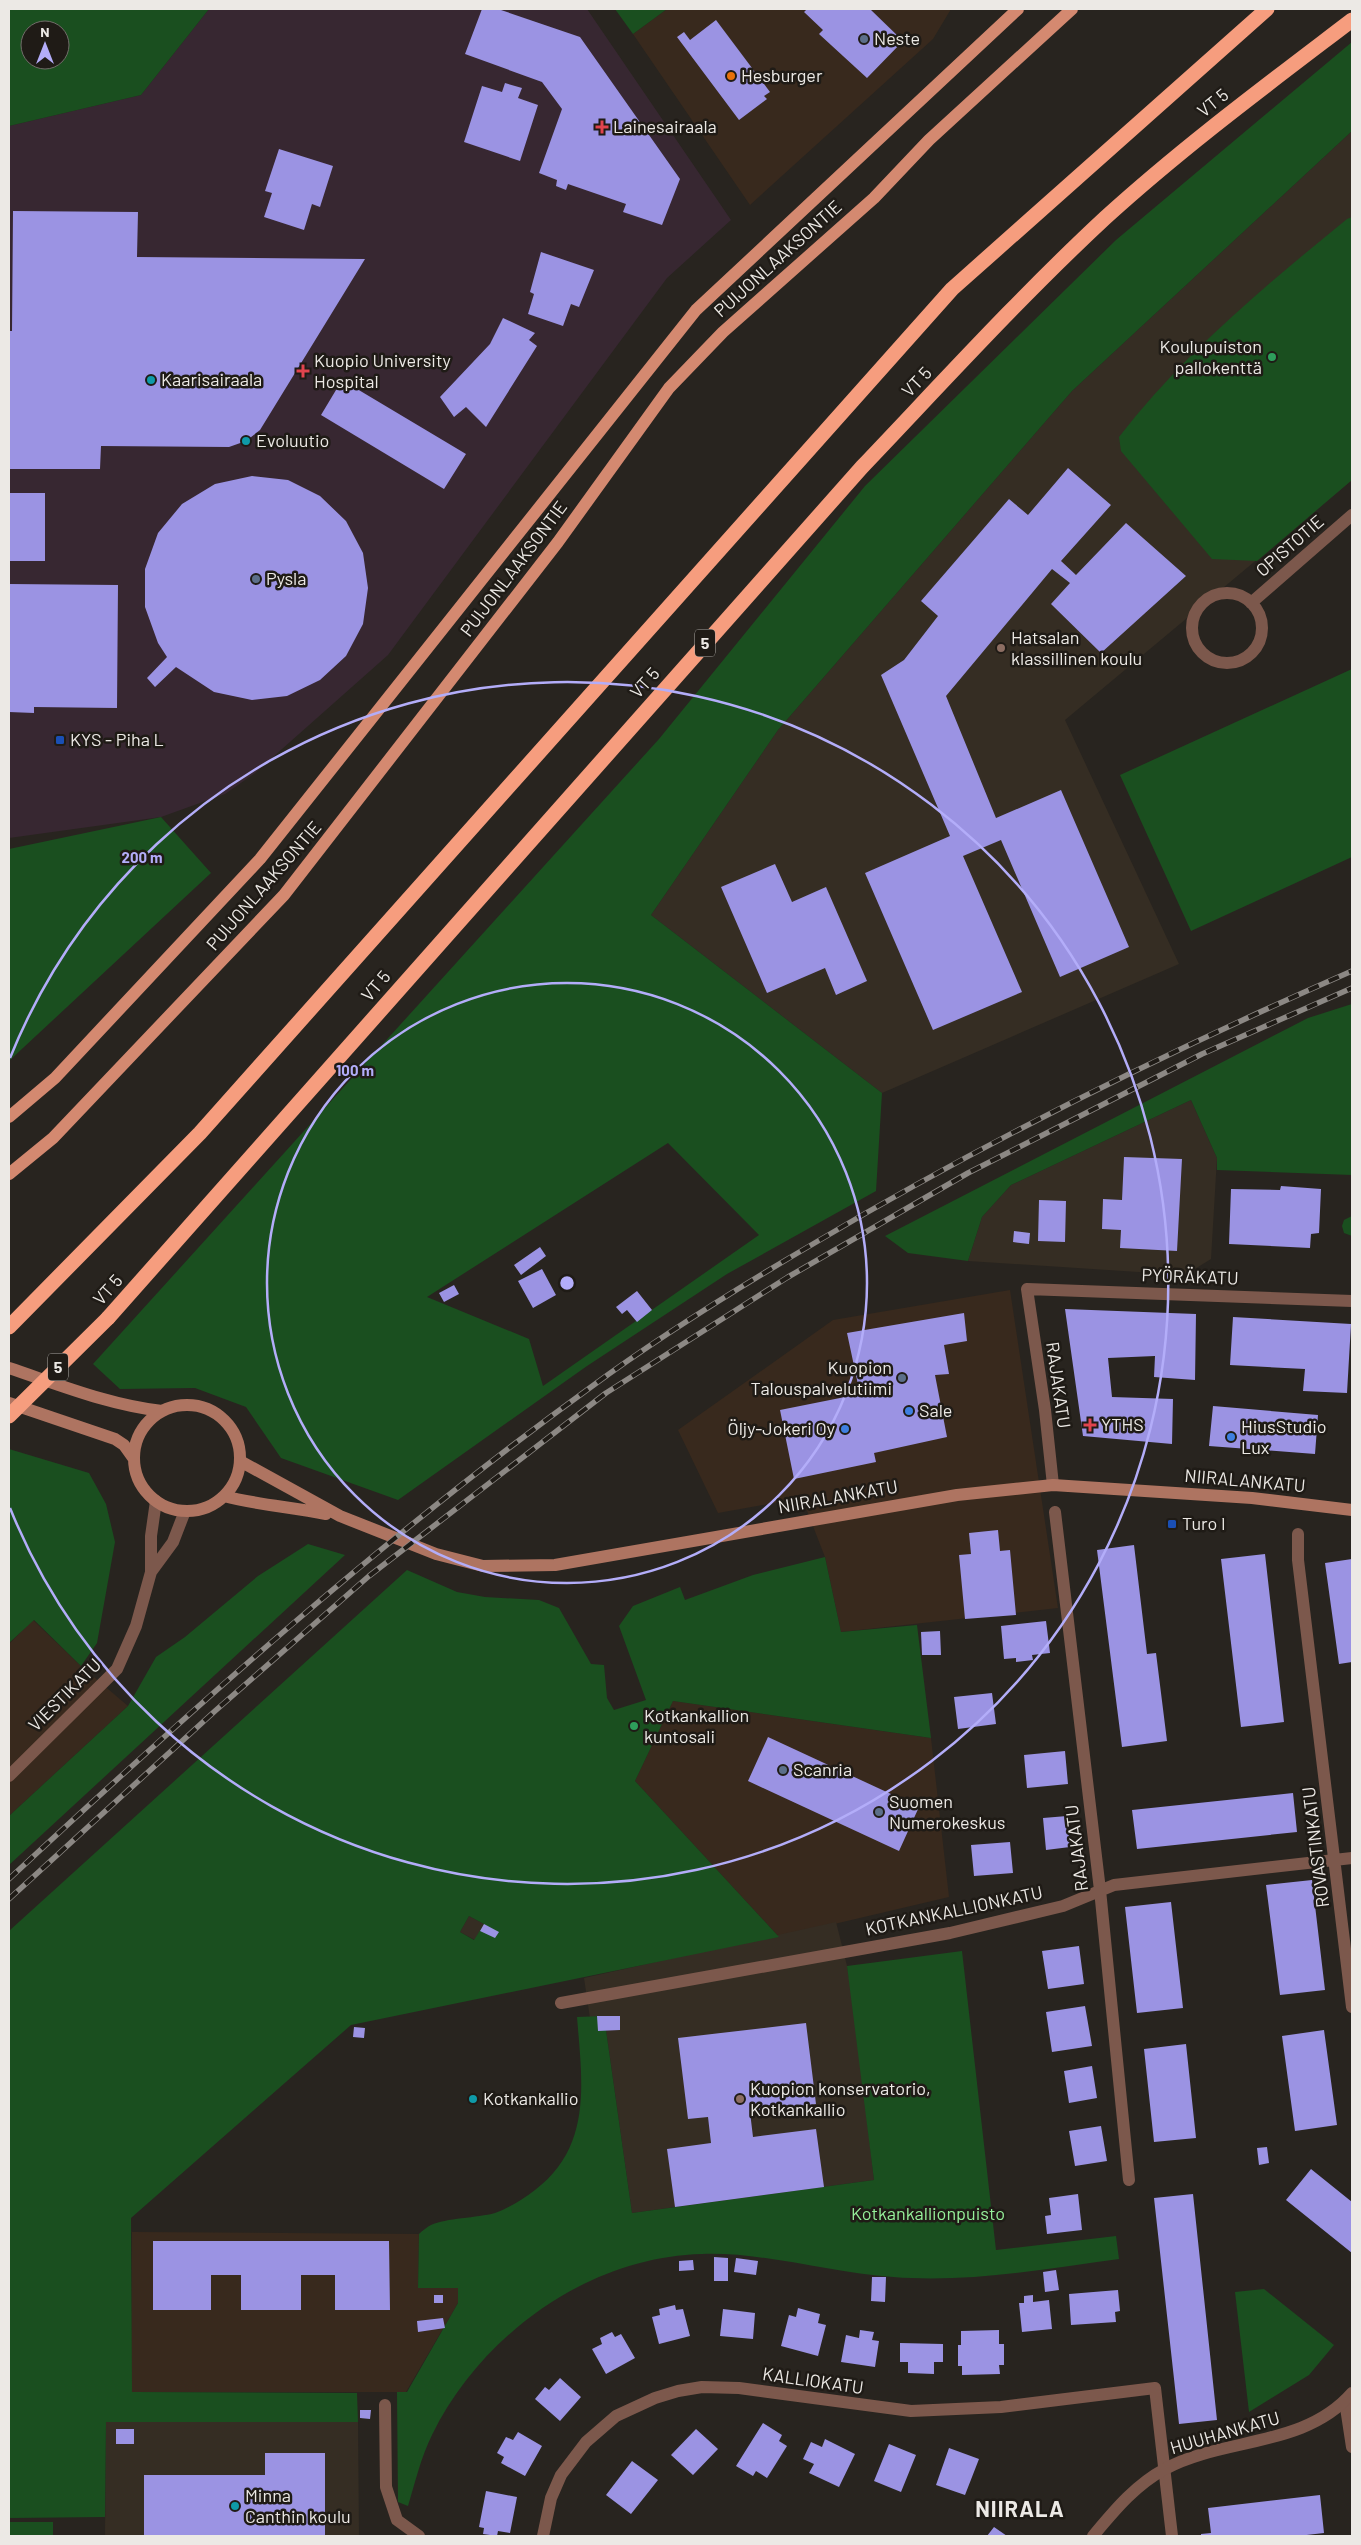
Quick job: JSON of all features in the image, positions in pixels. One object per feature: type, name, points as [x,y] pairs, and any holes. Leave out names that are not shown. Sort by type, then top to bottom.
[{"type":"highway","name":"VT 5","points":[[9,1327],[200,1133],[952,288],[1267,9]]},
{"type":"highway","name":"VT 5","points":[[9,1416],[108,1318],[862,467],[986,337],[1105,218],[1235,108],[1352,20]]},
{"type":"main road","name":"PUIJONLAAKSONTIE","points":[[9,1117],[55,1078],[260,858],[696,310],[1018,9]]},
{"type":"main road","name":"PUIJONLAAKSONTIE","points":[[9,1174],[53,1138],[284,895],[558,542],[669,388],[723,332],[874,198],[929,140],[1072,9]]},
{"type":"main road","points":[[9,1368],[95,1398],[132,1408],[162,1411],[187,1405],[198,1406],[214,1412],[228,1424],[236,1436],[240,1461],[234,1485],[224,1496],[205,1508],[185,1511],[173,1509],[156,1501],[141,1485],[134,1459],[124,1445],[114,1439],[9,1403]]},
{"type":"main road","points":[[134,1459],[139,1435],[145,1425],[162,1411]]},
{"type":"main road","name":"NIIRALANKATU","points":[[240,1461],[340,1516],[436,1554],[466,1563],[499,1566],[555,1565],[958,1495],[1053,1485],[1252,1498],[1352,1510]]},
{"type":"main road","name":"NIIRALANKATU","points":[[224,1496],[257,1505],[294,1507],[340,1516]]},
{"type":"street","name":"OPISTOTIE","points":[[1251,603],[1352,515]]},
{"type":"street","name":"OPISTOTIE","points":[[1233,593],[1251,603],[1258,612],[1262,634],[1258,645],[1251,654],[1242,660],[1225,663],[1208,658],[1200,651],[1194,642],[1192,626],[1196,611],[1203,602],[1212,596],[1233,593]]},
{"type":"street","name":"PYÖRÄKATU","points":[[1027,1289],[1352,1301]]},
{"type":"street","name":"RAJAKATU","points":[[1027,1289],[1045,1410],[1053,1485]]},
{"type":"street","name":"VIESTIKATU","points":[[9,1776],[117,1669],[136,1626],[151,1572],[151,1536],[156,1501]]},
{"type":"street","name":"VIESTIKATU","points":[[151,1572],[173,1542],[185,1511]]},
{"type":"street","name":"RAJAKATU","points":[[1054,1512],[1100,1890],[1129,2180]]},
{"type":"street","name":"ROVASTINKATU","points":[[1298,1534],[1298,1560],[1336,1860],[1352,2007]]},
{"type":"street","name":"KOTKANKALLIONKATU","points":[[561,2003],[950,1933],[1063,1906],[1114,1886],[1352,1858]]},
{"type":"street","name":"KALLIOKATU","points":[[543,2536],[551,2498],[561,2475],[586,2442],[616,2416],[655,2398],[678,2391],[702,2387],[739,2388],[911,2411],[1001,2407],[1155,2388],[1164,2469]]},
{"type":"street","name":"HUUHANKATU","points":[[1093,2536],[1129,2495],[1164,2469],[1190,2458],[1284,2435],[1329,2414],[1349,2397]]},
{"type":"street","points":[[1349,2397],[1352,2447]]},
{"type":"street","points":[[385,2405],[386,2487],[397,2520],[419,2536]]},
{"type":"street","points":[[1164,2469],[1172,2536]]},
{"type":"shaded area","name":"Kuopio University Hospital","points":[[209,9],[587,9],[731,220],[667,278],[388,655],[255,773],[225,794],[161,817],[9,838],[9,126],[141,95]]},
{"type":"shaded area","points":[[667,9],[951,9],[933,39],[750,205],[633,34]]},
{"type":"shaded area","name":"Hatsalan klassillinen koulu","points":[[1352,131],[1352,480],[1065,720],[1179,964],[882,1093],[651,915],[778,730],[1072,391]]},
{"type":"shaded area","points":[[1191,1100],[1217,1158],[1211,1259],[1185,1275],[968,1261],[982,1217],[1011,1185]]},
{"type":"shaded area","points":[[1010,1290],[1058,1608],[841,1632],[825,1557],[802,1498],[718,1513],[678,1430],[833,1320]]},
{"type":"shaded area","points":[[33,1620],[81,1666],[128,1706],[9,1816],[9,1644]]},
{"type":"shaded area","points":[[673,1701],[931,1738],[949,1897],[779,1937],[635,1781]]},
{"type":"shaded area","points":[[469,1916],[484,1924],[475,1940],[460,1932]]},
{"type":"shaded area","name":"Kuopion konservatorio, Kotkankallio","points":[[836,1922],[847,1966],[855,2014],[874,2180],[632,2213],[604,2016],[590,2018],[584,1978]]},
{"type":"shaded area","points":[[132,2232],[419,2234],[418,2288],[458,2288],[458,2303],[406,2392],[131,2392]]},
{"type":"shaded area","points":[[106,2422],[358,2422],[359,2536],[105,2536]]},
{"type":"green space","points":[[9,9],[209,9],[141,95],[9,126]]},
{"type":"green space","points":[[615,9],[667,9],[633,34]]},
{"type":"green space","points":[[1352,42],[1352,131],[1072,391],[778,730],[651,915],[882,1093],[876,1191],[727,1274],[587,1366],[398,1500],[281,1458],[246,1407],[195,1388],[120,1389],[93,1364],[659,739],[865,486],[1116,240]],"holes":[[[668,1143],[759,1235],[543,1386],[529,1339],[427,1297]]]},
{"type":"green space","name":"Koulupuiston pallokenttä","points":[[1352,217],[1352,480],[1257,561],[1212,559],[1121,451],[1119,437],[1171,377],[1227,321],[1286,269],[1347,219]]},
{"type":"green space","points":[[1352,669],[1352,857],[1191,931],[1120,775]]},
{"type":"green space","points":[[161,817],[211,873],[9,1061],[9,849]]},
{"type":"green space","points":[[1352,1004],[1352,1175],[1217,1170],[1217,1158],[1191,1100],[1011,1185],[982,1217],[968,1261],[908,1253],[885,1236],[1308,1018]]},
{"type":"green space","points":[[1352,1216],[1352,1236],[1344,1233],[1342,1226],[1344,1220]]},
{"type":"green space","points":[[9,1449],[89,1473],[106,1504],[115,1542],[97,1643],[81,1666],[34,1620],[9,1643]]},
{"type":"green space","points":[[308,1544],[345,1555],[9,1865],[9,1816],[128,1706],[156,1657],[185,1637],[258,1576]]},
{"type":"green space","points":[[825,1557],[841,1632],[917,1625],[931,1738],[673,1701],[635,1781],[779,1937],[351,2025],[131,2218],[132,2392],[357,2393],[358,2422],[106,2422],[105,2517],[9,2518],[9,1931],[407,1570],[457,1592],[485,1597],[539,1600],[559,1608],[591,1664],[604,1665],[607,1698],[614,1710],[646,1700],[619,1626],[633,1606],[680,1587],[685,1600],[753,1575]],"holes":[[[469,1916],[484,1924],[474,1940],[460,1932]]]},
{"type":"green space","name":"Kotkankallionpuisto","points":[[962,1951],[996,2250],[1116,2236],[1119,2259],[1035,2271],[950,2278],[869,2275],[774,2259],[726,2254],[702,2254],[660,2259],[619,2269],[579,2286],[543,2308],[509,2335],[479,2365],[453,2399],[432,2435],[421,2461],[408,2506],[398,2502],[397,2392],[407,2392],[458,2303],[458,2288],[418,2288],[419,2234],[429,2226],[437,2223],[488,2215],[505,2209],[535,2190],[554,2173],[567,2153],[575,2133],[580,2111],[581,2065],[577,2017],[604,2016],[632,2213],[874,2180],[847,1966]]},
{"type":"green space","points":[[1264,2289],[1334,2345],[1309,2375],[1249,2412],[1235,2292]]},
{"type":"green space","points":[[9,2522],[53,2522],[53,2536],[9,2536]]},
{"type":"building","name":"Lainesairaala","points":[[482,9],[498,9],[580,37],[680,179],[662,225],[623,212],[626,204],[568,184],[566,190],[556,186],[557,180],[539,173],[562,109],[542,82],[465,54]]},
{"type":"building","points":[[807,9],[870,9],[903,41],[867,78],[819,34],[823,30],[804,12]]},
{"type":"building","points":[[716,20],[770,92],[764,96],[767,99],[739,120],[677,37],[684,32],[690,40]]},
{"type":"building","points":[[505,83],[522,88],[518,98],[538,105],[520,161],[464,142],[482,86],[502,92]]},
{"type":"building","points":[[279,149],[333,166],[320,207],[312,204],[304,230],[264,217],[272,193],[265,191]]},
{"type":"building","name":"Kaarisairaala","points":[[13,211],[138,212],[137,257],[365,259],[260,430],[246,441],[229,447],[101,446],[100,469],[9,469],[9,331],[12,331]]},
{"type":"building","points":[[541,252],[594,270],[579,307],[571,304],[563,326],[528,314],[534,294],[530,292]]},
{"type":"building","points":[[503,318],[535,333],[529,340],[537,346],[486,427],[466,407],[454,417],[440,397],[490,344]]},
{"type":"building","points":[[342,380],[466,454],[444,489],[321,415]]},
{"type":"building","points":[[1068,468],[1111,505],[1061,561],[1076,575],[1126,523],[1186,576],[1101,653],[1051,604],[1070,583],[1052,569],[946,696],[996,818],[1061,790],[1129,947],[1060,977],[1001,840],[963,856],[1022,992],[933,1030],[865,873],[950,836],[881,675],[904,660],[938,616],[921,601],[1009,499],[1028,515]]},
{"type":"building","name":"Pysla","points":[[252,476],[288,480],[320,496],[346,521],[363,553],[368,588],[363,624],[346,656],[320,680],[287,696],[252,700],[214,692],[176,667],[155,687],[147,678],[167,657],[158,643],[145,607],[145,569],[158,533],[182,504],[215,484]]},
{"type":"building","points":[[9,493],[45,493],[45,561],[9,561]]},
{"type":"building","points":[[9,584],[118,585],[117,708],[34,707],[34,713],[9,712]]},
{"type":"building","points":[[775,864],[792,902],[826,887],[867,981],[836,995],[825,968],[767,993],[721,887]]},
{"type":"building","points":[[1124,1157],[1182,1159],[1177,1251],[1120,1248],[1121,1230],[1102,1229],[1103,1199],[1122,1200]]},
{"type":"building","points":[[1281,1186],[1321,1189],[1319,1233],[1311,1234],[1310,1248],[1229,1244],[1231,1189],[1280,1190]]},
{"type":"building","points":[[1039,1200],[1066,1201],[1065,1242],[1038,1241]]},
{"type":"building","points":[[1014,1231],[1030,1233],[1029,1244],[1013,1242]]},
{"type":"building","points":[[540,1247],[546,1256],[521,1275],[514,1265]]},
{"type":"building","points":[[542,1269],[556,1295],[533,1308],[518,1281]]},
{"type":"building","points":[[454,1285],[459,1294],[444,1302],[439,1293]]},
{"type":"building","points":[[637,1291],[652,1310],[637,1322],[627,1310],[622,1314],[616,1307]]},
{"type":"building","points":[[1065,1309],[1196,1314],[1195,1380],[1154,1377],[1155,1356],[1108,1358],[1112,1397],[1173,1399],[1172,1444],[1083,1436]]},
{"type":"building","points":[[964,1313],[967,1341],[944,1345],[949,1374],[935,1375],[947,1437],[874,1453],[876,1462],[794,1479],[780,1410],[860,1394],[847,1333]]},
{"type":"building","points":[[1233,1317],[1351,1324],[1347,1393],[1303,1391],[1305,1369],[1230,1365]]},
{"type":"building","points":[[1213,1406],[1318,1415],[1315,1454],[1209,1446]]},
{"type":"building","points":[[998,1530],[1000,1551],[1010,1550],[1016,1615],[965,1619],[959,1555],[971,1554],[969,1533]]},
{"type":"building","points":[[1134,1545],[1147,1654],[1156,1653],[1167,1741],[1122,1747],[1097,1550]]},
{"type":"building","points":[[1265,1554],[1284,1722],[1241,1727],[1221,1559]]},
{"type":"building","points":[[1352,1559],[1352,1662],[1339,1664],[1325,1563]]},
{"type":"building","points":[[1046,1621],[1050,1653],[1032,1655],[1033,1660],[1016,1662],[1016,1658],[1004,1659],[1001,1626]]},
{"type":"building","points":[[940,1631],[941,1655],[922,1655],[921,1632]]},
{"type":"building","points":[[992,1693],[996,1724],[958,1729],[954,1697]]},
{"type":"building","points":[[768,1737],[919,1807],[899,1851],[748,1781]]},
{"type":"building","points":[[1065,1751],[1068,1784],[1027,1788],[1024,1755]]},
{"type":"building","points":[[1293,1793],[1297,1832],[1137,1849],[1132,1810]]},
{"type":"building","points":[[1067,1816],[1070,1847],[1046,1850],[1043,1818]]},
{"type":"building","points":[[1010,1842],[1013,1873],[974,1876],[971,1845]]},
{"type":"building","points":[[1312,1880],[1325,1990],[1280,1995],[1266,1885]]},
{"type":"building","points":[[1171,1902],[1183,2008],[1137,2013],[1125,1907]]},
{"type":"building","points":[[484,1924],[499,1932],[495,1938],[480,1931]]},
{"type":"building","points":[[1079,1946],[1084,1984],[1048,1989],[1042,1951]]},
{"type":"building","points":[[1085,2006],[1092,2046],[1052,2052],[1046,2012]]},
{"type":"building","points":[[597,2016],[620,2016],[620,2030],[598,2031]]},
{"type":"building","points":[[806,2023],[816,2104],[750,2112],[753,2137],[816,2129],[824,2187],[675,2207],[667,2149],[711,2143],[708,2117],[688,2119],[678,2038]]},
{"type":"building","points":[[354,2027],[365,2028],[364,2038],[353,2037]]},
{"type":"building","points":[[1324,2030],[1337,2125],[1295,2131],[1282,2036]]},
{"type":"building","points":[[1186,2044],[1196,2138],[1154,2142],[1144,2049]]},
{"type":"building","points":[[1092,2066],[1097,2098],[1069,2103],[1064,2071]]},
{"type":"building","points":[[1101,2126],[1107,2161],[1075,2166],[1069,2131]]},
{"type":"building","points":[[1267,2147],[1269,2163],[1259,2165],[1257,2148]]},
{"type":"building","points":[[1311,2169],[1352,2202],[1352,2253],[1286,2200]]},
{"type":"building","points":[[1078,2194],[1082,2230],[1047,2234],[1045,2216],[1051,2215],[1049,2198]]},
{"type":"building","points":[[1193,2194],[1217,2420],[1179,2424],[1154,2198]]},
{"type":"building","points":[[153,2241],[389,2241],[390,2310],[335,2310],[335,2275],[301,2275],[301,2310],[241,2310],[241,2275],[211,2275],[211,2310],[153,2310]]},
{"type":"building","points":[[714,2257],[728,2258],[728,2281],[714,2281]]},
{"type":"building","points":[[736,2258],[758,2261],[756,2275],[734,2272]]},
{"type":"building","points":[[693,2260],[694,2270],[679,2271],[679,2261]]},
{"type":"building","points":[[1056,2270],[1059,2290],[1045,2292],[1043,2272]]},
{"type":"building","points":[[872,2277],[886,2277],[885,2302],[871,2301]]},
{"type":"building","points":[[1118,2290],[1120,2311],[1115,2312],[1116,2322],[1071,2325],[1069,2294]]},
{"type":"building","points":[[434,2295],[443,2295],[443,2303],[434,2303]]},
{"type":"building","points":[[1033,2295],[1033,2302],[1049,2300],[1052,2329],[1022,2332],[1019,2303],[1024,2303],[1024,2296]]},
{"type":"building","points":[[675,2305],[676,2310],[683,2309],[690,2336],[659,2344],[652,2317],[660,2315],[659,2309]]},
{"type":"building","points":[[798,2308],[820,2314],[818,2323],[826,2325],[818,2356],[781,2346],[789,2315],[796,2317]]},
{"type":"building","points":[[723,2309],[755,2313],[753,2339],[720,2336]]},
{"type":"building","points":[[443,2318],[445,2328],[418,2332],[417,2321]]},
{"type":"building","points":[[860,2330],[874,2332],[872,2340],[879,2341],[875,2367],[841,2362],[846,2335],[859,2338]]},
{"type":"building","points":[[999,2330],[999,2344],[1004,2344],[1004,2365],[999,2365],[1000,2374],[962,2375],[962,2366],[958,2366],[958,2345],[961,2345],[961,2331]]},
{"type":"building","points":[[612,2332],[615,2337],[621,2334],[635,2358],[606,2374],[592,2349],[602,2344],[600,2338]]},
{"type":"building","points":[[900,2343],[943,2344],[943,2362],[934,2362],[934,2374],[908,2373],[908,2362],[900,2362]]},
{"type":"building","points":[[560,2378],[581,2397],[560,2421],[535,2399],[545,2387],[549,2390]]},
{"type":"building","points":[[360,2410],[371,2410],[370,2419],[360,2418]]},
{"type":"building","points":[[763,2423],[782,2435],[779,2441],[787,2446],[767,2478],[756,2471],[753,2476],[736,2466]]},
{"type":"building","points":[[116,2429],[134,2429],[134,2444],[116,2444]]},
{"type":"building","points":[[696,2429],[718,2449],[693,2475],[671,2455]]},
{"type":"building","points":[[518,2432],[542,2446],[525,2476],[501,2463],[504,2457],[497,2453],[506,2437],[513,2440]]},
{"type":"building","points":[[825,2439],[855,2454],[839,2487],[809,2473],[814,2464],[803,2459],[811,2442],[822,2447]]},
{"type":"building","points":[[889,2444],[916,2455],[901,2492],[874,2481]]},
{"type":"building","points":[[949,2448],[979,2459],[965,2495],[936,2485]]},
{"type":"building","name":"Minna Canthin koulu","points":[[265,2453],[325,2453],[325,2536],[144,2536],[144,2475],[265,2475]]},
{"type":"building","points":[[632,2461],[658,2480],[631,2514],[606,2495]]},
{"type":"building","points":[[486,2491],[517,2497],[510,2533],[498,2531],[497,2536],[483,2534],[484,2528],[479,2527]]},
{"type":"building","points":[[1320,2495],[1324,2533],[1298,2536],[1201,2536],[1201,2534],[1211,2533],[1208,2508]]},
{"type":"building","points":[[994,2527],[1007,2536],[987,2536]]},
{"type":"railway","points":[[9,1879],[149,1750],[292,1624],[365,1563],[514,1444],[646,1348],[760,1275],[948,1167],[1148,1065],[1352,971]]},
{"type":"railway","points":[[9,1899],[215,1711],[369,1576],[606,1393],[788,1277],[968,1173],[1202,1054],[1352,988]]},
{"type":"place","name":"Neste","points":[[864,39]]},
{"type":"place","name":"Hesburger","points":[[731,76]]},
{"type":"place","name":"Lainesairaala","points":[[602,127]]},
{"type":"place","name":"Koulupuiston pallokenttä","points":[[1272,357]]},
{"type":"place","name":"Kuopio University Hospital","points":[[303,371]]},
{"type":"place","name":"Kaarisairaala","points":[[151,380]]},
{"type":"place","name":"Evoluutio","points":[[246,441]]},
{"type":"place","name":"Pysla","points":[[256,579]]},
{"type":"place","name":"Hatsalan klassillinen koulu","points":[[1001,648]]},
{"type":"place","name":"KYS - Piha L","points":[[60,740]]},
{"type":"place","name":"Kuopion Talouspalvelutiimi","points":[[902,1378]]},
{"type":"place","name":"Sale","points":[[909,1411]]},
{"type":"place","name":"YTHS","points":[[1090,1425]]},
{"type":"place","name":"Öljy-Jokeri Oy","points":[[845,1429]]},
{"type":"place","name":"HiusStudio Lux","points":[[1231,1437]]},
{"type":"place","name":"Turo I","points":[[1172,1524]]},
{"type":"place","name":"Kotkankallion kuntosali","points":[[634,1726]]},
{"type":"place","name":"Scanria","points":[[783,1770]]},
{"type":"place","name":"Suomen Numerokeskus","points":[[879,1812]]},
{"type":"place","name":"Kotkankallio","points":[[473,2099]]},
{"type":"place","name":"Kuopion konservatorio, Kotkankallio","points":[[740,2099]]},
{"type":"place","name":"Minna Canthin koulu","points":[[235,2506]]},
{"type":"district","name":"NIIRALA","points":[[1020,2509]]}]
